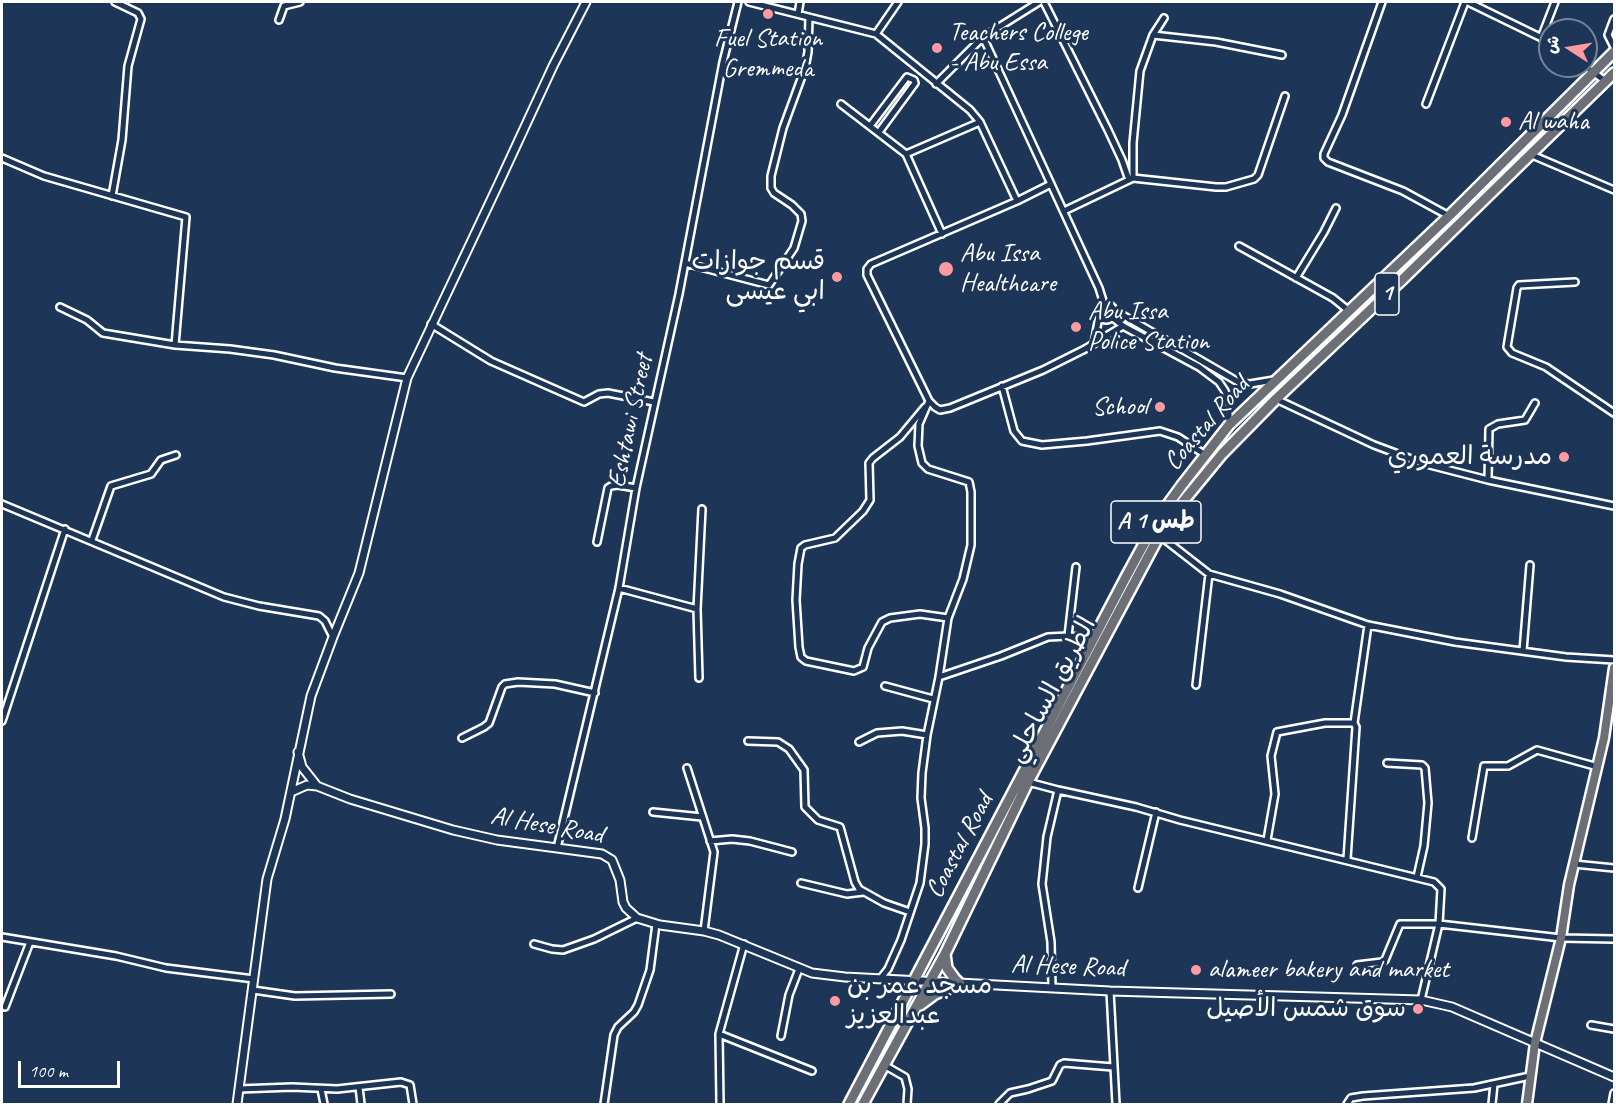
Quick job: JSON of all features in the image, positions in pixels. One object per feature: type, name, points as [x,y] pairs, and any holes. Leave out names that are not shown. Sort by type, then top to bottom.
[{"type":"highway","name":"Coastal Road","points":[[1598,70],[1614,52]]},
{"type":"highway","name":"Coastal Road","points":[[1167,521],[1222,454],[1276,399],[1532,154],[1614,72]]},
{"type":"highway","name":"Coastal Road","points":[[849,1104],[1158,518],[1204,454],[1274,380],[1449,216],[1590,78]]},
{"type":"highway","name":"الطريق الساحلي","points":[[863,1104],[945,954],[1028,782],[1167,521]]},
{"type":"highway","points":[[915,1010],[935,994],[960,984],[950,974],[945,954]]},
{"type":"main road","points":[[1527,1104],[1535,1043],[1561,938],[1574,864],[1598,767],[1614,668]]},
{"type":"street","points":[[112,196],[122,140],[128,66],[141,19],[138,13],[115,2]]},
{"type":"street","points":[[279,20],[284,6],[300,2]]},
{"type":"street","points":[[237,1104],[267,879],[291,792],[311,696],[359,573],[406,378],[553,66],[586,2]]},
{"type":"street","name":"Eshtawi Street","points":[[557,848],[619,588],[636,488],[685,262],[723,62],[738,2]]},
{"type":"street","points":[[749,2],[876,34],[970,110],[980,122],[1017,201]]},
{"type":"street","points":[[798,14],[800,2]]},
{"type":"street","points":[[876,34],[898,2]]},
{"type":"street","points":[[936,84],[983,37],[1039,2]]},
{"type":"street","points":[[1044,2],[1131,179]]},
{"type":"street","points":[[1382,2],[1342,115],[1324,158],[1325,161],[1403,191],[1449,216]]},
{"type":"street","points":[[1426,104],[1467,2],[1538,37]]},
{"type":"street","points":[[1549,18],[1555,2]]},
{"type":"street","points":[[685,262],[769,285],[794,248],[802,221],[801,214],[774,193],[771,188],[771,176],[783,129],[805,68],[809,17]]},
{"type":"street","points":[[1131,179],[1140,71],[1153,35],[1164,18]]},
{"type":"street","points":[[1614,20],[1608,35],[1614,47]]},
{"type":"street","points":[[1153,35],[1216,42],[1282,55]]},
{"type":"street","points":[[983,37],[1099,288],[1104,304]]},
{"type":"street","points":[[1598,75],[1605,81]]},
{"type":"street","points":[[870,126],[907,77],[914,80],[915,83],[879,132]]},
{"type":"street","points":[[1064,211],[1131,179],[1216,188],[1254,179],[1258,175],[1285,96]]},
{"type":"street","points":[[841,104],[906,154],[942,234]]},
{"type":"street","points":[[906,154],[980,122]]},
{"type":"street","points":[[1532,154],[1614,190]]},
{"type":"street","points":[[2,158],[44,176],[186,217],[175,345]]},
{"type":"street","points":[[1051,184],[871,264],[867,269],[867,275],[929,401],[940,410],[950,408],[1043,370],[1123,326]]},
{"type":"street","points":[[1296,278],[1336,208]]},
{"type":"street","points":[[1239,246],[1333,298],[1349,311]]},
{"type":"street","points":[[1575,282],[1519,285],[1507,347],[1512,353],[1546,367],[1614,413]]},
{"type":"street","points":[[1104,304],[1110,305],[1114,310],[1240,382],[1250,384],[1274,380]]},
{"type":"street","points":[[1094,344],[1099,309],[1104,304]]},
{"type":"street","points":[[60,306],[87,320],[104,333],[175,345],[239,350],[335,368],[406,378]]},
{"type":"street","points":[[1109,334],[1110,318],[1114,310]]},
{"type":"street","points":[[1099,315],[1103,319],[1110,318],[1199,367],[1219,382],[1226,390],[1229,401],[1229,425]]},
{"type":"street","points":[[431,324],[491,361],[584,402],[598,394],[608,393],[654,402]]},
{"type":"street","points":[[1002,386],[1014,431],[1022,441],[1041,445],[1160,431],[1178,437],[1204,454]]},
{"type":"street","points":[[1276,399],[1374,445],[1412,459],[1488,480],[1614,506]]},
{"type":"street","points":[[880,979],[892,961],[920,883],[925,844],[921,798],[922,773],[927,735],[948,618],[963,579],[971,545],[969,482],[928,470],[922,463],[918,446],[919,424],[929,401]]},
{"type":"street","points":[[929,401],[900,437],[869,463],[870,500],[863,511],[835,538],[801,548],[796,600],[801,657],[807,661],[854,670],[862,667],[868,648],[882,622],[890,618],[920,614],[948,618]]},
{"type":"street","points":[[1488,480],[1489,429],[1498,424],[1525,420],[1535,403]]},
{"type":"street","points":[[92,540],[111,486],[150,474],[161,460],[177,455]]},
{"type":"street","points":[[597,542],[608,488],[618,485],[636,488]]},
{"type":"street","points":[[2,504],[224,597],[259,606],[320,616],[333,637]]},
{"type":"street","points":[[699,678],[697,609],[702,509]]},
{"type":"street","points":[[2,721],[65,529]]},
{"type":"street","points":[[1159,536],[1209,574],[1280,594],[1368,625],[1455,642],[1614,660]]},
{"type":"street","points":[[1523,651],[1530,565]]},
{"type":"street","points":[[1068,636],[1076,567]]},
{"type":"street","points":[[1196,685],[1209,574]]},
{"type":"street","points":[[619,588],[697,609]]},
{"type":"street","points":[[1347,859],[1356,726],[1353,723],[1368,625]]},
{"type":"street","points":[[939,677],[1048,637],[1094,638]]},
{"type":"street","points":[[462,738],[489,723],[505,684],[518,682],[555,684],[595,693]]},
{"type":"street","points":[[885,686],[933,699]]},
{"type":"street","points":[[1267,840],[1275,794],[1271,756],[1277,732],[1325,723],[1353,723]]},
{"type":"street","points":[[859,742],[877,733],[902,731],[927,735]]},
{"type":"street","points":[[748,741],[778,742],[789,749],[804,770],[805,807],[818,820],[840,827],[855,882],[863,892],[910,912]]},
{"type":"street","points":[[1472,838],[1484,766],[1508,766],[1537,750],[1598,767]]},
{"type":"street","points":[[298,752],[302,767],[316,786]]},
{"type":"street","points":[[1388,763],[1422,765],[1425,768],[1428,803],[1424,846],[1417,877]]},
{"type":"street","points":[[687,768],[714,852],[704,931]]},
{"type":"street","points":[[1028,782],[1434,882],[1440,887],[1439,924],[1421,1000]]},
{"type":"street","points":[[291,792],[307,785],[316,786]]},
{"type":"street","name":"Al Hese Road","points":[[316,786],[453,830],[497,840],[593,851],[612,860],[620,880],[623,902],[637,918],[656,924],[704,931],[744,944],[799,969],[822,975],[1110,991],[1421,1000],[1452,1007],[1614,1077]]},
{"type":"street","points":[[1052,988],[1051,942],[1042,884],[1046,846],[1058,790]]},
{"type":"street","points":[[653,812],[702,817]]},
{"type":"street","points":[[1138,888],[1156,812]]},
{"type":"street","points":[[710,841],[741,840],[792,852]]},
{"type":"street","points":[[1574,864],[1614,868]]},
{"type":"street","points":[[801,883],[847,894],[863,892]]},
{"type":"street","points":[[534,944],[563,950],[594,939],[637,918]]},
{"type":"street","points":[[604,1104],[615,1031],[638,1005],[650,969],[656,924]]},
{"type":"street","points":[[1357,964],[1382,963],[1400,924],[1439,924],[1561,938],[1614,939]]},
{"type":"street","points":[[2,937],[105,954],[166,969],[254,979]]},
{"type":"street","points":[[5,1007],[30,942]]},
{"type":"street","points":[[720,1104],[720,1034],[744,944]]},
{"type":"street","points":[[781,1036],[789,995],[799,969]]},
{"type":"street","points":[[253,990],[295,996],[391,994]]},
{"type":"street","points":[[1110,991],[1116,1104]]},
{"type":"street","points":[[1591,1025],[1614,1029]]},
{"type":"street","points":[[720,1034],[812,1071]]},
{"type":"street","points":[[999,1104],[1010,1093],[1052,1081],[1060,1065],[1064,1063],[1113,1067]]},
{"type":"street","points":[[884,1065],[906,1077],[907,1104]]},
{"type":"street","points":[[1347,1104],[1351,1098],[1363,1096],[1474,1088],[1530,1076]]},
{"type":"street","points":[[239,1089],[321,1089],[405,1083],[412,1089],[412,1104]]},
{"type":"street","points":[[1492,1104],[1494,1084]]},
{"type":"street","points":[[359,1087],[361,1104]]},
{"type":"street","points":[[321,1089],[324,1104]]},
{"type":"street","points":[[1612,1104],[1614,1093]]},
{"type":"place","name":"Fuel Station Gremmeda","points":[[768,14]]},
{"type":"place","name":"Teachers College - Abu Essa","points":[[937,48]]},
{"type":"place","name":"Al waha","points":[[1506,122]]},
{"type":"place","name":"Abu Issa Healthcare","points":[[946,269]]},
{"type":"place","name":"قسم جوازات ابي عيسى","points":[[837,277]]},
{"type":"place","name":"Abu Issa Police Station","points":[[1076,327]]},
{"type":"place","name":"School","points":[[1160,407]]},
{"type":"place","name":"مدرسة العموري","points":[[1564,457]]},
{"type":"place","name":"alameer bakery and market","points":[[1196,970]]},
{"type":"place","name":"مسجد عمر بن عبدالعزيز","points":[[835,1001]]},
{"type":"place","name":"سوق شمس الأصيل","points":[[1418,1009]]}]
